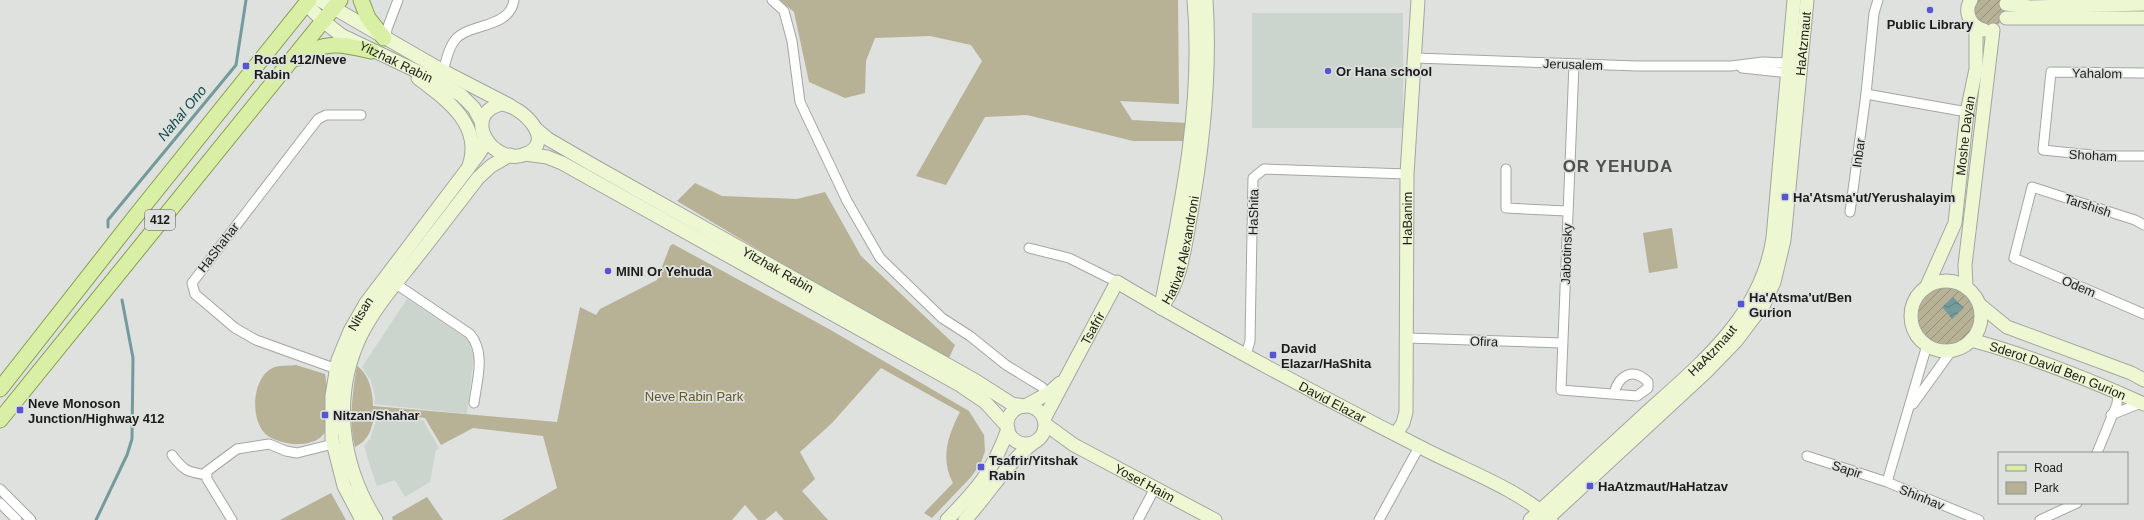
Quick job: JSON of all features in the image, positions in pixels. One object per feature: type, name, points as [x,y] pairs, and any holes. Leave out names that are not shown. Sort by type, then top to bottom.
[{"type":"main road","points":[[362,0],[368,18],[385,39]]},
{"type":"main road","name":"412","points":[[0,389],[138,213],[312,1]]},
{"type":"main road","name":"412","points":[[0,420],[280,72],[337,4]]},
{"type":"main road","points":[[280,72],[308,51],[322,46],[347,45],[371,51]]},
{"type":"street","points":[[385,39],[387,29],[398,0]]},
{"type":"street","points":[[443,71],[455,39],[465,32],[497,21],[510,10],[514,0]]},
{"type":"street","points":[[772,0],[784,11],[792,41],[800,102],[847,201],[880,258],[942,318],[970,336],[1006,365],[1042,387],[1051,398]]},
{"type":"street","name":"Hativat Alexandroni","points":[[1161,308],[1182,197],[1195,86],[1196,41],[1194,0]]},
{"type":"street","name":"Hativat Alexandroni","points":[[1161,308],[1170,296],[1180,269],[1200,158],[1208,41],[1206,0]]},
{"type":"street","name":"HaBanim","points":[[1396,434],[1403,423],[1406,412],[1407,174],[1416,58],[1418,0]]},
{"type":"street","name":"HaAtzmaut","points":[[1547,517],[1718,347],[1732,331],[1752,300],[1766,271],[1772,245],[1794,0]]},
{"type":"street","name":"HaAtzmaut","points":[[1530,520],[1547,517],[1712,366],[1736,341],[1764,304],[1776,276],[1784,240],[1807,0]]},
{"type":"street","name":"Inbar","points":[[1850,212],[1866,94],[1874,13],[1878,0]]},
{"type":"street","points":[[1971,0],[1968,9],[1970,21],[1976,27],[1986,31],[1999,27],[2006,18],[2005,2],[2030,7],[2144,4]]},
{"type":"street","name":"Yitzhak Rabin","points":[[312,1],[337,4],[385,39],[509,105]]},
{"type":"street","name":"Yitzhak Rabin","points":[[312,1],[323,21],[341,35],[449,88],[466,99],[474,108],[482,123]]},
{"type":"street","points":[[2006,18],[2144,18]]},
{"type":"street","name":"Moshe Dayan","points":[[1927,286],[1955,223],[1967,112],[1976,69],[1976,27]]},
{"type":"street","name":"Moshe Dayan","points":[[1966,286],[1965,265],[1993,30]]},
{"type":"street","name":"Jerusalem","points":[[1416,58],[1574,64],[1731,66],[1768,62],[1788,68],[1801,68]]},
{"type":"street","points":[[394,61],[444,98],[465,121],[471,144],[471,156],[467,171]]},
{"type":"street","name":"Jabotinsky","points":[[1574,64],[1561,390],[1614,393]]},
{"type":"street","name":"Yahalom","points":[[2043,150],[2050,72],[2144,73]]},
{"type":"street","points":[[1866,94],[1967,112]]},
{"type":"street","points":[[502,104],[509,105],[527,116],[536,129],[537,142],[533,150],[525,154],[510,155],[493,148],[484,136],[482,123],[483,117],[490,108],[502,104]]},
{"type":"street","name":"HaShahar","points":[[342,371],[256,340],[234,328],[195,294],[192,283],[318,119],[326,115],[361,115]]},
{"type":"street","name":"Yitzhak Rabin","points":[[536,129],[548,139],[591,164],[976,381],[1012,404],[1024,406]]},
{"type":"street","name":"Nitsan","points":[[362,520],[344,486],[333,444],[331,412],[342,371],[346,341],[366,303],[467,171],[482,149],[484,136]]},
{"type":"street","name":"Shoham","points":[[2043,150],[2101,156],[2144,156]]},
{"type":"street","name":"Yitzhak Rabin","points":[[525,154],[548,157],[569,167],[834,313],[960,385],[985,402],[1007,427]]},
{"type":"street","name":"Nitsan","points":[[376,520],[358,487],[348,458],[344,425],[342,371],[367,325],[396,284],[478,178],[491,166],[510,155]]},
{"type":"street","points":[[1506,168],[1506,208],[1567,211]]},
{"type":"street","name":"HaShita","points":[[1246,355],[1250,341],[1253,178],[1264,169],[1407,174]]},
{"type":"street","name":"Tarshish","points":[[2014,258],[2032,187],[2135,220],[2144,225]]},
{"type":"street","points":[[1029,248],[1069,258],[1118,282]]},
{"type":"street","name":"Odem","points":[[2014,258],[2144,314]]},
{"type":"street","points":[[1943,280],[1955,281],[1966,286],[1975,294],[1980,305],[1982,317],[1979,328],[1971,340],[1964,346],[1952,350],[1942,351],[1926,345],[1914,333],[1911,322],[1910,310],[1914,299],[1927,286],[1943,280]]},
{"type":"street","name":"Tsafrir","points":[[1045,421],[1051,398],[1068,374],[1118,282]]},
{"type":"street","name":"David Elazar","points":[[1118,282],[1161,308],[1246,355],[1419,447],[1525,500],[1547,517]]},
{"type":"street","points":[[396,284],[470,334],[475,340],[480,354],[474,403]]},
{"type":"street","name":"Sderot David Ben Gurion","points":[[1980,305],[2007,327],[2131,373],[2144,380]]},
{"type":"street","name":"Ofira","points":[[1407,338],[1562,343]]},
{"type":"street","name":"Sderot David Ben Gurion","points":[[1971,340],[2020,354],[2118,392],[2142,403]]},
{"type":"street","points":[[1887,482],[1926,345]]},
{"type":"street","points":[[1908,412],[1952,350]]},
{"type":"street","points":[[2097,452],[2111,415],[2117,404],[2118,392]]},
{"type":"street","name":"Tsafrir","points":[[1024,406],[1051,398]]},
{"type":"street","points":[[2111,415],[2142,403]]},
{"type":"street","points":[[947,520],[985,478],[996,460],[1007,427],[1008,418],[1012,412],[1024,406],[1038,410],[1045,421],[1043,434],[1017,456],[988,494],[965,520]]},
{"type":"street","name":"Yosef Haim","points":[[1045,421],[1074,445],[1215,520]]},
{"type":"street","points":[[1007,427],[1010,435],[1017,441],[1026,444],[1033,442]]},
{"type":"street","name":"Yosef Haim","points":[[1033,442],[1055,441],[1074,445]]},
{"type":"street","points":[[232,520],[206,472],[237,449],[269,444],[286,451],[297,453],[333,444]]},
{"type":"street","points":[[1379,520],[1419,447]]},
{"type":"street","points":[[172,456],[182,469],[207,475]]},
{"type":"street","name":"Sapir","points":[[1807,456],[1887,482]]},
{"type":"street","name":"Shinhav","points":[[1887,482],[1979,520]]},
{"type":"street","points":[[1138,520],[1155,488]]},
{"type":"street","points":[[0,489],[31,520]]},
{"type":"street","points":[[0,503],[17,520]]},
{"type":"street","points":[[2040,520],[2075,504]]},
{"type":"shaded area","name":"Or Hana school","points":[[1252,13],[1403,13],[1403,128],[1252,128]]},
{"type":"shaded area","points":[[407,299],[470,341],[474,353],[467,414],[374,404],[375,397],[371,381],[362,367]]},
{"type":"shaded area","points":[[378,415],[423,420],[439,448],[436,450],[430,482],[405,497],[395,480],[377,486],[371,469],[364,446],[370,439]]},
{"type":"green space","points":[[780,0],[1178,0],[1179,104],[1120,101],[1132,120],[1187,123],[1185,141],[1133,141],[1027,115],[985,117],[946,185],[916,176],[982,61],[971,45],[930,36],[875,38],[866,61],[865,93],[845,98],[809,82],[794,12]]},
{"type":"green space","points":[[1973,0],[2002,0],[2005,5],[2005,15],[2003,19],[1997,25],[1987,29],[1969,13]]},
{"type":"green space","points":[[695,183],[722,196],[797,199],[825,192],[861,256],[955,345],[947,362],[677,201]]},
{"type":"green space","points":[[1672,228],[1678,268],[1649,273],[1643,233]]},
{"type":"green space","name":"Neve Rabin Park","points":[[673,244],[829,329],[969,411],[984,435],[985,451],[981,463],[971,477],[932,518],[924,513],[953,483],[949,474],[946,456],[949,438],[960,412],[881,368],[832,423],[800,452],[815,479],[802,491],[828,520],[784,520],[776,511],[765,520],[758,520],[745,505],[732,520],[502,520],[557,488],[543,436],[473,428],[441,445],[425,418],[375,412],[370,432],[364,441],[355,447],[352,417],[357,366],[365,374],[370,384],[373,406],[557,422],[580,307],[596,315],[600,309],[657,280],[670,246]]},
{"type":"green space","points":[[1946,281],[1959,284],[1970,291],[1977,302],[1980,315],[1977,328],[1970,339],[1959,346],[1946,349],[1933,346],[1922,339],[1915,328],[1912,315],[1915,302],[1922,291],[1933,284]]},
{"type":"green space","points":[[296,365],[325,374],[330,408],[327,429],[322,436],[313,442],[300,444],[275,440],[268,436],[262,430],[258,421],[255,400],[261,379],[267,372],[277,366]]},
{"type":"green space","points":[[331,493],[346,520],[280,520]]},
{"type":"green space","points":[[427,497],[443,520],[393,520],[392,517]]},
{"type":"water","points":[[1953,297],[1964,308],[1952,319],[1942,307]]},
{"type":"waterway","name":"Nahal Ono","points":[[108,227],[108,220],[236,65],[246,0]]},
{"type":"waterway","name":"Nahal Ono","points":[[96,520],[127,455],[132,439],[133,358],[122,300]]},
{"type":"place","name":"Public Library","points":[[1930,10]]},
{"type":"place","name":"Road 412/Neve Rabin","points":[[246,66]]},
{"type":"place","name":"Or Hana school","points":[[1328,71]]},
{"type":"place","name":"Ha'Atsma'ut/Yerushalayim","points":[[1785,197]]},
{"type":"place","name":"MINI Or Yehuda","points":[[608,271]]},
{"type":"place","name":"Ha'Atsma'ut/Ben Gurion","points":[[1741,304]]},
{"type":"place","name":"David Elazar/HaShita","points":[[1273,355]]},
{"type":"place","name":"Neve Monoson Junction/Highway 412","points":[[20,410]]},
{"type":"place","name":"Nitzan/Shahar","points":[[325,415]]},
{"type":"place","name":"Tsafrir/Yitshak Rabin","points":[[981,467]]},
{"type":"place","name":"HaAtzmaut/HaHatzav","points":[[1590,486]]},
{"type":"district","name":"OR YEHUDA","points":[[1618,166]]}]
